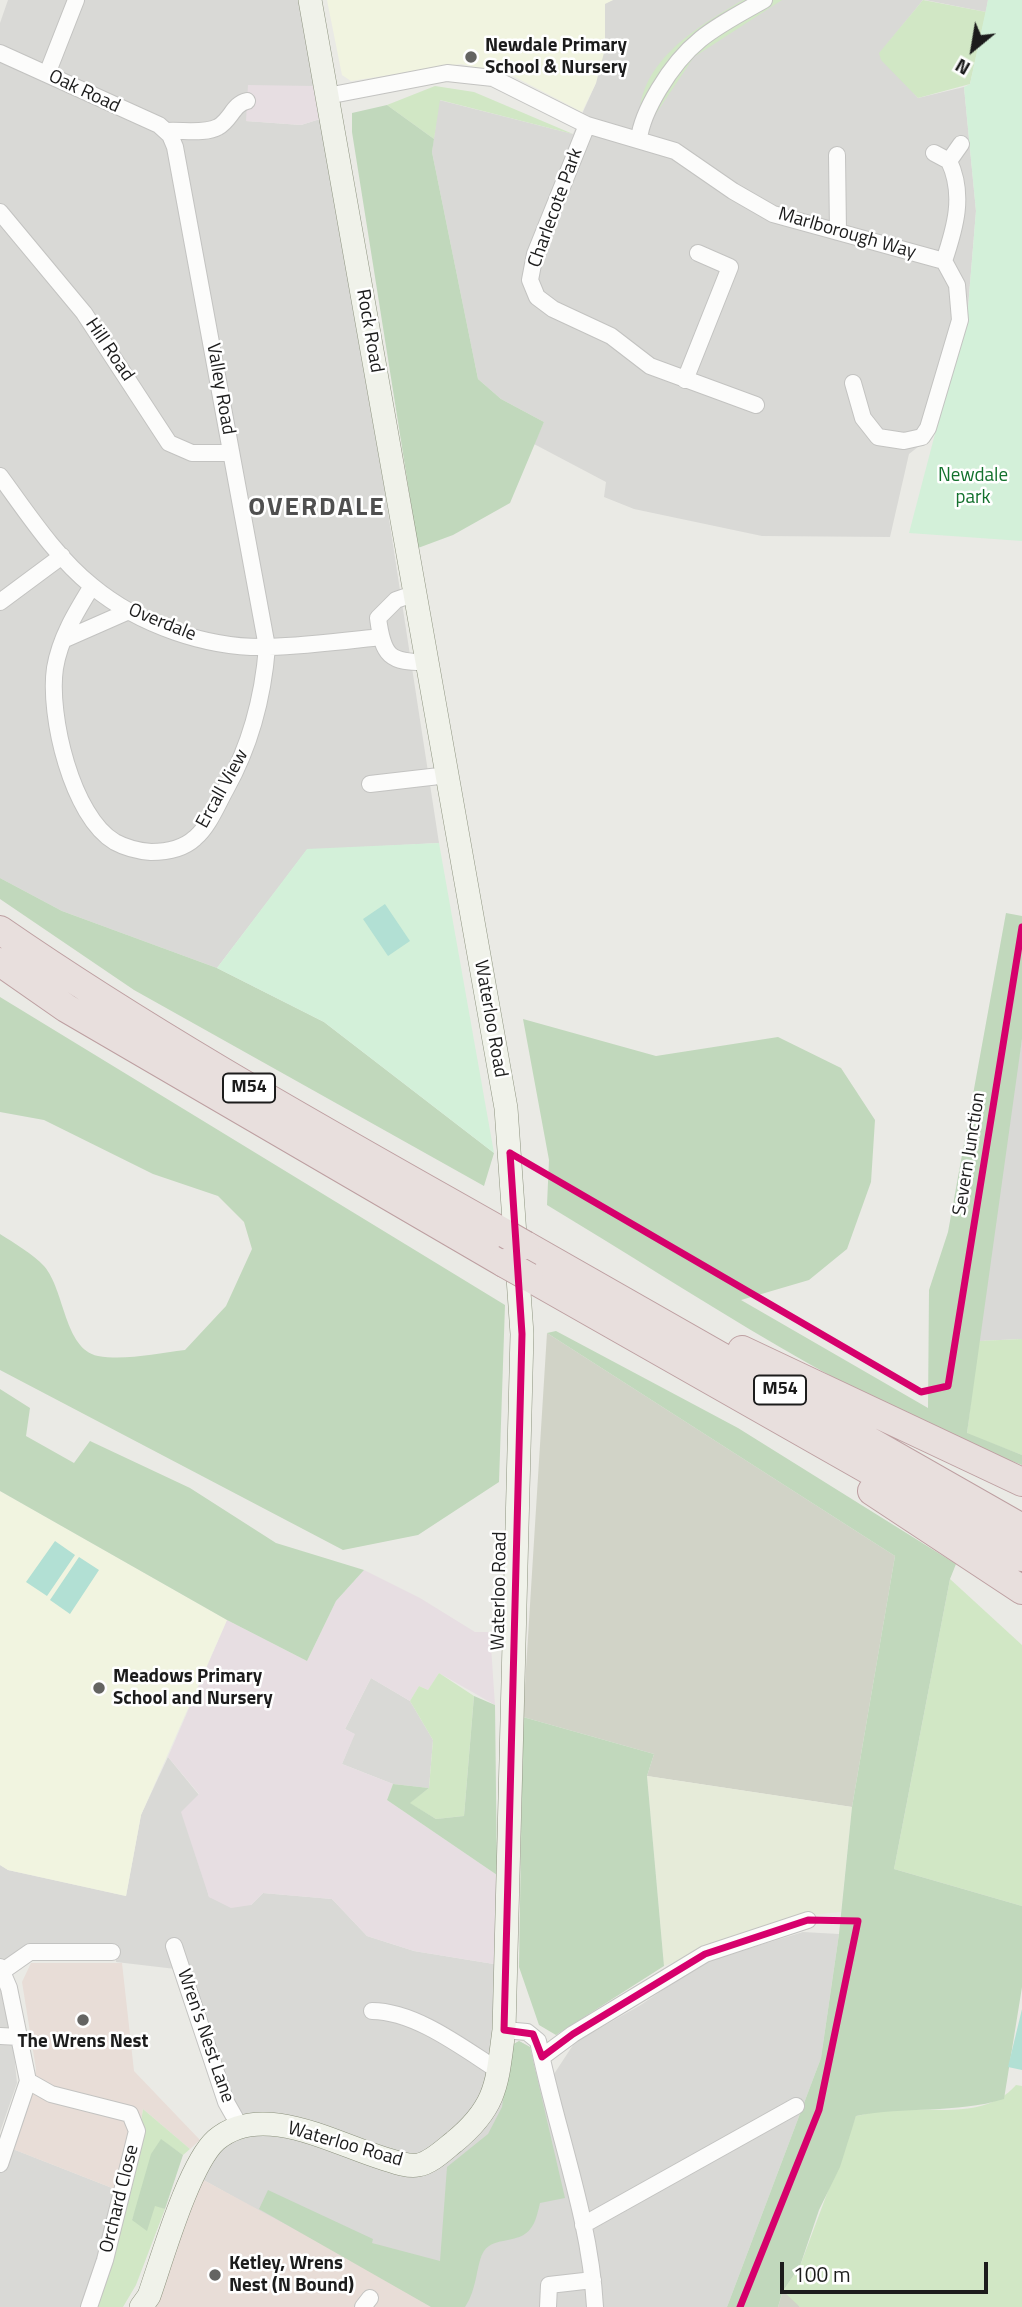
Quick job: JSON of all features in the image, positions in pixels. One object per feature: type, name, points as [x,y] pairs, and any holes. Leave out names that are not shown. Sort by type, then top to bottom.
[{"type":"highway","name":"M54","points":[[0,930],[74,981],[520,1254],[653,1348],[1022,1590]]},
{"type":"highway","name":"M54","points":[[0,962],[66,1008],[1022,1528]]},
{"type":"highway","name":"M54","points":[[520,1254],[1022,1482]]},
{"type":"highway","name":"M54","points":[[653,1348],[1022,1557]]},
{"type":"street","points":[[47,74],[76,0]]},
{"type":"street","name":"Rock Road","points":[[310,0],[428,662]]},
{"type":"street","points":[[639,139],[640,127],[654,97],[686,49],[716,27],[764,0]]},
{"type":"street","name":"Oak Road","points":[[0,53],[154,122],[167,131]]},
{"type":"street","name":"Marlborough Way","points":[[327,96],[447,73],[493,78],[587,125],[675,151],[733,191],[773,214],[944,261]]},
{"type":"street","points":[[167,131],[214,129],[224,123],[238,105],[247,101]]},
{"type":"street","name":"Charlecote Park","points":[[587,125],[535,254],[531,270],[533,290],[546,306],[601,330],[650,366],[755,405]]},
{"type":"street","name":"Valley Road","points":[[167,131],[178,165],[267,647]]},
{"type":"street","points":[[949,161],[961,144]]},
{"type":"street","points":[[853,383],[863,418],[878,437],[904,441],[922,437],[928,428],[960,320],[957,285],[944,261],[957,223],[954,172],[949,161],[934,153]]},
{"type":"street","points":[[838,155],[838,232]]},
{"type":"street","points":[[820,176],[838,176]]},
{"type":"street","name":"Hill Road","points":[[0,212],[84,313],[169,443],[179,449],[205,455],[231,453]]},
{"type":"street","points":[[685,380],[730,267],[698,253]]},
{"type":"street","name":"Overdale","points":[[0,476],[62,556],[92,586],[129,611],[194,639],[267,647],[381,637]]},
{"type":"street","points":[[0,603],[62,556]]},
{"type":"street","name":"Ercall View","points":[[92,586],[62,640],[55,669],[56,728],[80,799],[96,824],[114,842],[139,851],[176,849],[195,838],[208,822],[243,758],[265,682],[267,647]]},
{"type":"street","points":[[416,593],[396,600],[378,618],[381,637],[385,652],[402,663],[428,662]]},
{"type":"street","points":[[62,640],[129,611]]},
{"type":"street","name":"Waterloo Road","points":[[239,2125],[281,2125],[397,2162],[419,2165],[440,2153],[472,2127],[496,2090],[499,2071],[504,2030],[522,1334],[506,1108],[428,662]]},
{"type":"street","points":[[370,784],[448,775]]},
{"type":"street","points":[[542,2057],[573,2034],[705,1954],[808,1920]]},
{"type":"street","name":"Wren's Nest Lane","points":[[174,1947],[226,2102],[239,2125]]},
{"type":"street","points":[[0,2164],[28,2081],[20,2038],[1,1969],[30,1952],[112,1952]]},
{"type":"street","points":[[372,2011],[392,2011],[410,2022],[426,2026],[499,2071]]},
{"type":"street","points":[[504,2030],[533,2034],[542,2057],[583,2225],[595,2307]]},
{"type":"street","points":[[0,2036],[20,2038]]},
{"type":"street","name":"Orchard Close","points":[[28,2081],[51,2094],[130,2114],[137,2131],[105,2260],[89,2307]]},
{"type":"street","points":[[583,2225],[796,2106]]},
{"type":"street","points":[[141,2307],[149,2296],[195,2172],[214,2141],[239,2125]]},
{"type":"street","points":[[548,2307],[549,2285],[593,2280]]},
{"type":"shaded area","points":[[8,0],[300,0],[315,86],[246,121],[301,125],[320,119],[383,480],[439,843],[307,850],[217,968],[62,911],[0,878],[0,23]]},
{"type":"shaded area","name":"Newdale Primary School & Nursery","points":[[327,0],[613,0],[605,4],[605,49],[596,83],[582,112],[513,76],[461,64],[351,81],[342,75]]},
{"type":"shaded area","points":[[613,0],[923,0],[880,53],[918,98],[964,87],[976,211],[968,308],[928,439],[909,454],[890,537],[762,536],[634,509],[604,497],[606,482],[534,444],[544,422],[501,399],[478,379],[432,152],[439,100],[573,134],[596,83],[605,3]]},
{"type":"shaded area","points":[[925,0],[988,0],[986,12]]},
{"type":"shaded area","points":[[248,85],[315,86],[320,119],[301,125],[246,121]]},
{"type":"shaded area","points":[[387,105],[434,139],[432,152],[478,379],[501,399],[544,422],[510,503],[453,535],[418,548],[352,132],[352,113]]},
{"type":"shaded area","points":[[0,878],[62,911],[217,968],[324,1022],[494,1153],[484,1186],[134,990],[0,899]]},
{"type":"shaded area","points":[[385,904],[410,941],[388,956],[363,919]]},
{"type":"shaded area","points":[[1006,913],[1022,916],[1022,1039],[967,1433],[1022,1455],[1022,1465],[959,1440],[838,1380],[547,1205],[549,1160],[523,1019],[656,1056],[778,1037],[841,1068],[875,1120],[871,1182],[847,1249],[809,1280],[741,1300],[928,1408],[929,1290],[948,1232]]},
{"type":"shaded area","points":[[0,997],[505,1305],[499,1482],[418,1535],[343,1550],[0,1370],[0,1234],[44,1266],[57,1289],[78,1342],[87,1351],[108,1357],[185,1350],[226,1306],[252,1249],[244,1222],[218,1196],[153,1174],[44,1120],[0,1112]]},
{"type":"shaded area","points":[[1022,1039],[1022,1339],[978,1341],[1015,1077]]},
{"type":"shaded area","points":[[556,1331],[738,1428],[956,1564],[950,1579],[894,1869],[1022,1906],[1022,1987],[1004,2099],[967,2107],[856,2116],[840,2167],[819,2210],[800,2266],[783,2291],[778,2307],[727,2307],[821,2058],[839,1934],[852,1807],[895,1556],[547,1333]]},
{"type":"shaded area","points":[[547,1333],[895,1556],[852,1807],[647,1776],[654,1754],[523,1717]]},
{"type":"shaded area","points":[[0,1389],[30,1408],[26,1436],[74,1463],[90,1441],[190,1488],[276,1543],[364,1570],[336,1601],[307,1661],[227,1620],[0,1491]]},
{"type":"shaded area","name":"Meadows Primary School and Nursery","points":[[0,1491],[227,1620],[141,1815],[126,1896],[8,1870],[0,1865]]},
{"type":"shaded area","points":[[55,1541],[75,1555],[47,1596],[26,1582]]},
{"type":"shaded area","points":[[79,1557],[99,1570],[70,1614],[50,1600]]},
{"type":"shaded area","points":[[364,1570],[420,1598],[475,1632],[490,1632],[495,1705],[439,1673],[428,1690],[419,1686],[410,1701],[371,1678],[345,1729],[355,1734],[342,1764],[393,1784],[387,1800],[497,1875],[500,1965],[414,1951],[367,1936],[332,1899],[263,1893],[251,1905],[231,1908],[209,1897],[181,1812],[199,1794],[168,1757],[227,1620],[307,1661],[336,1601]]},
{"type":"shaded area","points":[[371,1678],[410,1701],[433,1740],[429,1788],[393,1784],[342,1764],[354,1734],[345,1729]]},
{"type":"shaded area","points":[[474,1696],[495,1705],[497,1875],[387,1800],[393,1784],[429,1788],[410,1803],[436,1819],[464,1816]]},
{"type":"shaded area","points":[[523,1717],[654,1754],[647,1776],[664,1966],[556,2035],[539,2025],[519,1967]]},
{"type":"shaded area","points":[[168,1757],[199,1795],[204,1877],[209,1897],[251,1905],[263,1893],[332,1899],[367,1936],[414,1951],[500,1965],[493,2057],[519,2041],[530,2047],[535,2071],[554,2074],[575,2042],[639,2006],[704,1962],[803,1932],[839,1934],[821,2058],[727,2307],[431,2307],[198,2177],[215,2152],[236,2139],[184,1970],[116,1962],[117,1946],[25,1950],[0,1965],[0,1865],[8,1870],[126,1896],[141,1815]]},
{"type":"shaded area","points":[[647,1776],[852,1807],[841,1912],[790,1917],[664,1966]]},
{"type":"shaded area","points":[[31,1963],[122,1963],[134,2071],[200,2140],[190,2149],[143,2109],[130,2195],[10,2148],[31,2095],[36,2069],[22,1982]]},
{"type":"shaded area","points":[[0,1979],[8,1994],[17,2083],[0,2132]]},
{"type":"shaded area","points":[[1022,2009],[1022,2070],[1008,2067]]},
{"type":"shaded area","points":[[519,2041],[530,2047],[565,2198],[540,2203],[534,2223],[520,2237],[488,2246],[479,2262],[472,2292],[465,2307],[431,2307],[259,2209],[268,2190],[373,2239],[372,2243],[440,2261],[447,2167],[488,2134],[502,2107],[510,2046]]},
{"type":"shaded area","points":[[161,2139],[183,2155],[165,2209],[155,2206],[147,2231],[132,2220],[151,2154]]},
{"type":"shaded area","points":[[0,2144],[130,2195],[98,2307],[0,2307]]},
{"type":"shaded area","points":[[198,2177],[357,2263],[431,2307],[147,2307]]},
{"type":"shaded area","points":[[783,2291],[796,2301],[800,2307],[778,2307]]},
{"type":"green space","points":[[743,0],[782,0],[694,57],[655,115],[640,127],[640,105],[657,67],[671,50],[688,36]]},
{"type":"green space","points":[[923,0],[986,12],[970,84],[918,98],[881,60],[879,53]]},
{"type":"green space","name":"Newdale park","points":[[988,0],[1022,0],[1022,541],[909,533],[968,308],[976,211],[964,87],[970,84]]},
{"type":"green space","points":[[435,86],[474,92],[573,134],[440,100],[434,139],[387,105]]},
{"type":"green space","points":[[439,843],[494,1153],[324,1022],[217,968],[307,849]]},
{"type":"green space","points":[[1022,1339],[1022,1455],[967,1434],[978,1341]]},
{"type":"green space","points":[[950,1579],[1022,1645],[1022,1906],[894,1869]]},
{"type":"green space","points":[[439,1673],[474,1696],[464,1816],[436,1819],[409,1803],[429,1788],[433,1740],[410,1701],[419,1686],[428,1690]]},
{"type":"green space","points":[[1016,2085],[1022,2086],[1022,2307],[800,2307],[783,2291],[800,2266],[856,2116],[888,2109],[942,2110],[975,2107],[1004,2096]]},
{"type":"green space","points":[[143,2109],[190,2149],[183,2155],[161,2140],[132,2220],[156,2205],[165,2209],[136,2285],[123,2307],[98,2307],[130,2195]]},
{"type":"cycle path","name":"Severn Junction","points":[[510,1153],[921,1392],[948,1386],[1022,927]]},
{"type":"cycle path","points":[[510,1153],[522,1334],[504,2030],[533,2034],[542,2057],[573,2034],[705,1954],[808,1920],[858,1921],[819,2110],[740,2307]]},
{"type":"place","name":"Newdale Primary School & Nursery","points":[[471,57]]},
{"type":"place","name":"Meadows Primary School and Nursery","points":[[99,1688]]},
{"type":"place","name":"The Wrens Nest","points":[[83,2020]]},
{"type":"place","name":"Ketley, Wrens Nest (N Bound)","points":[[215,2275]]},
{"type":"district","name":"OVERDALE","points":[[317,509]]}]
